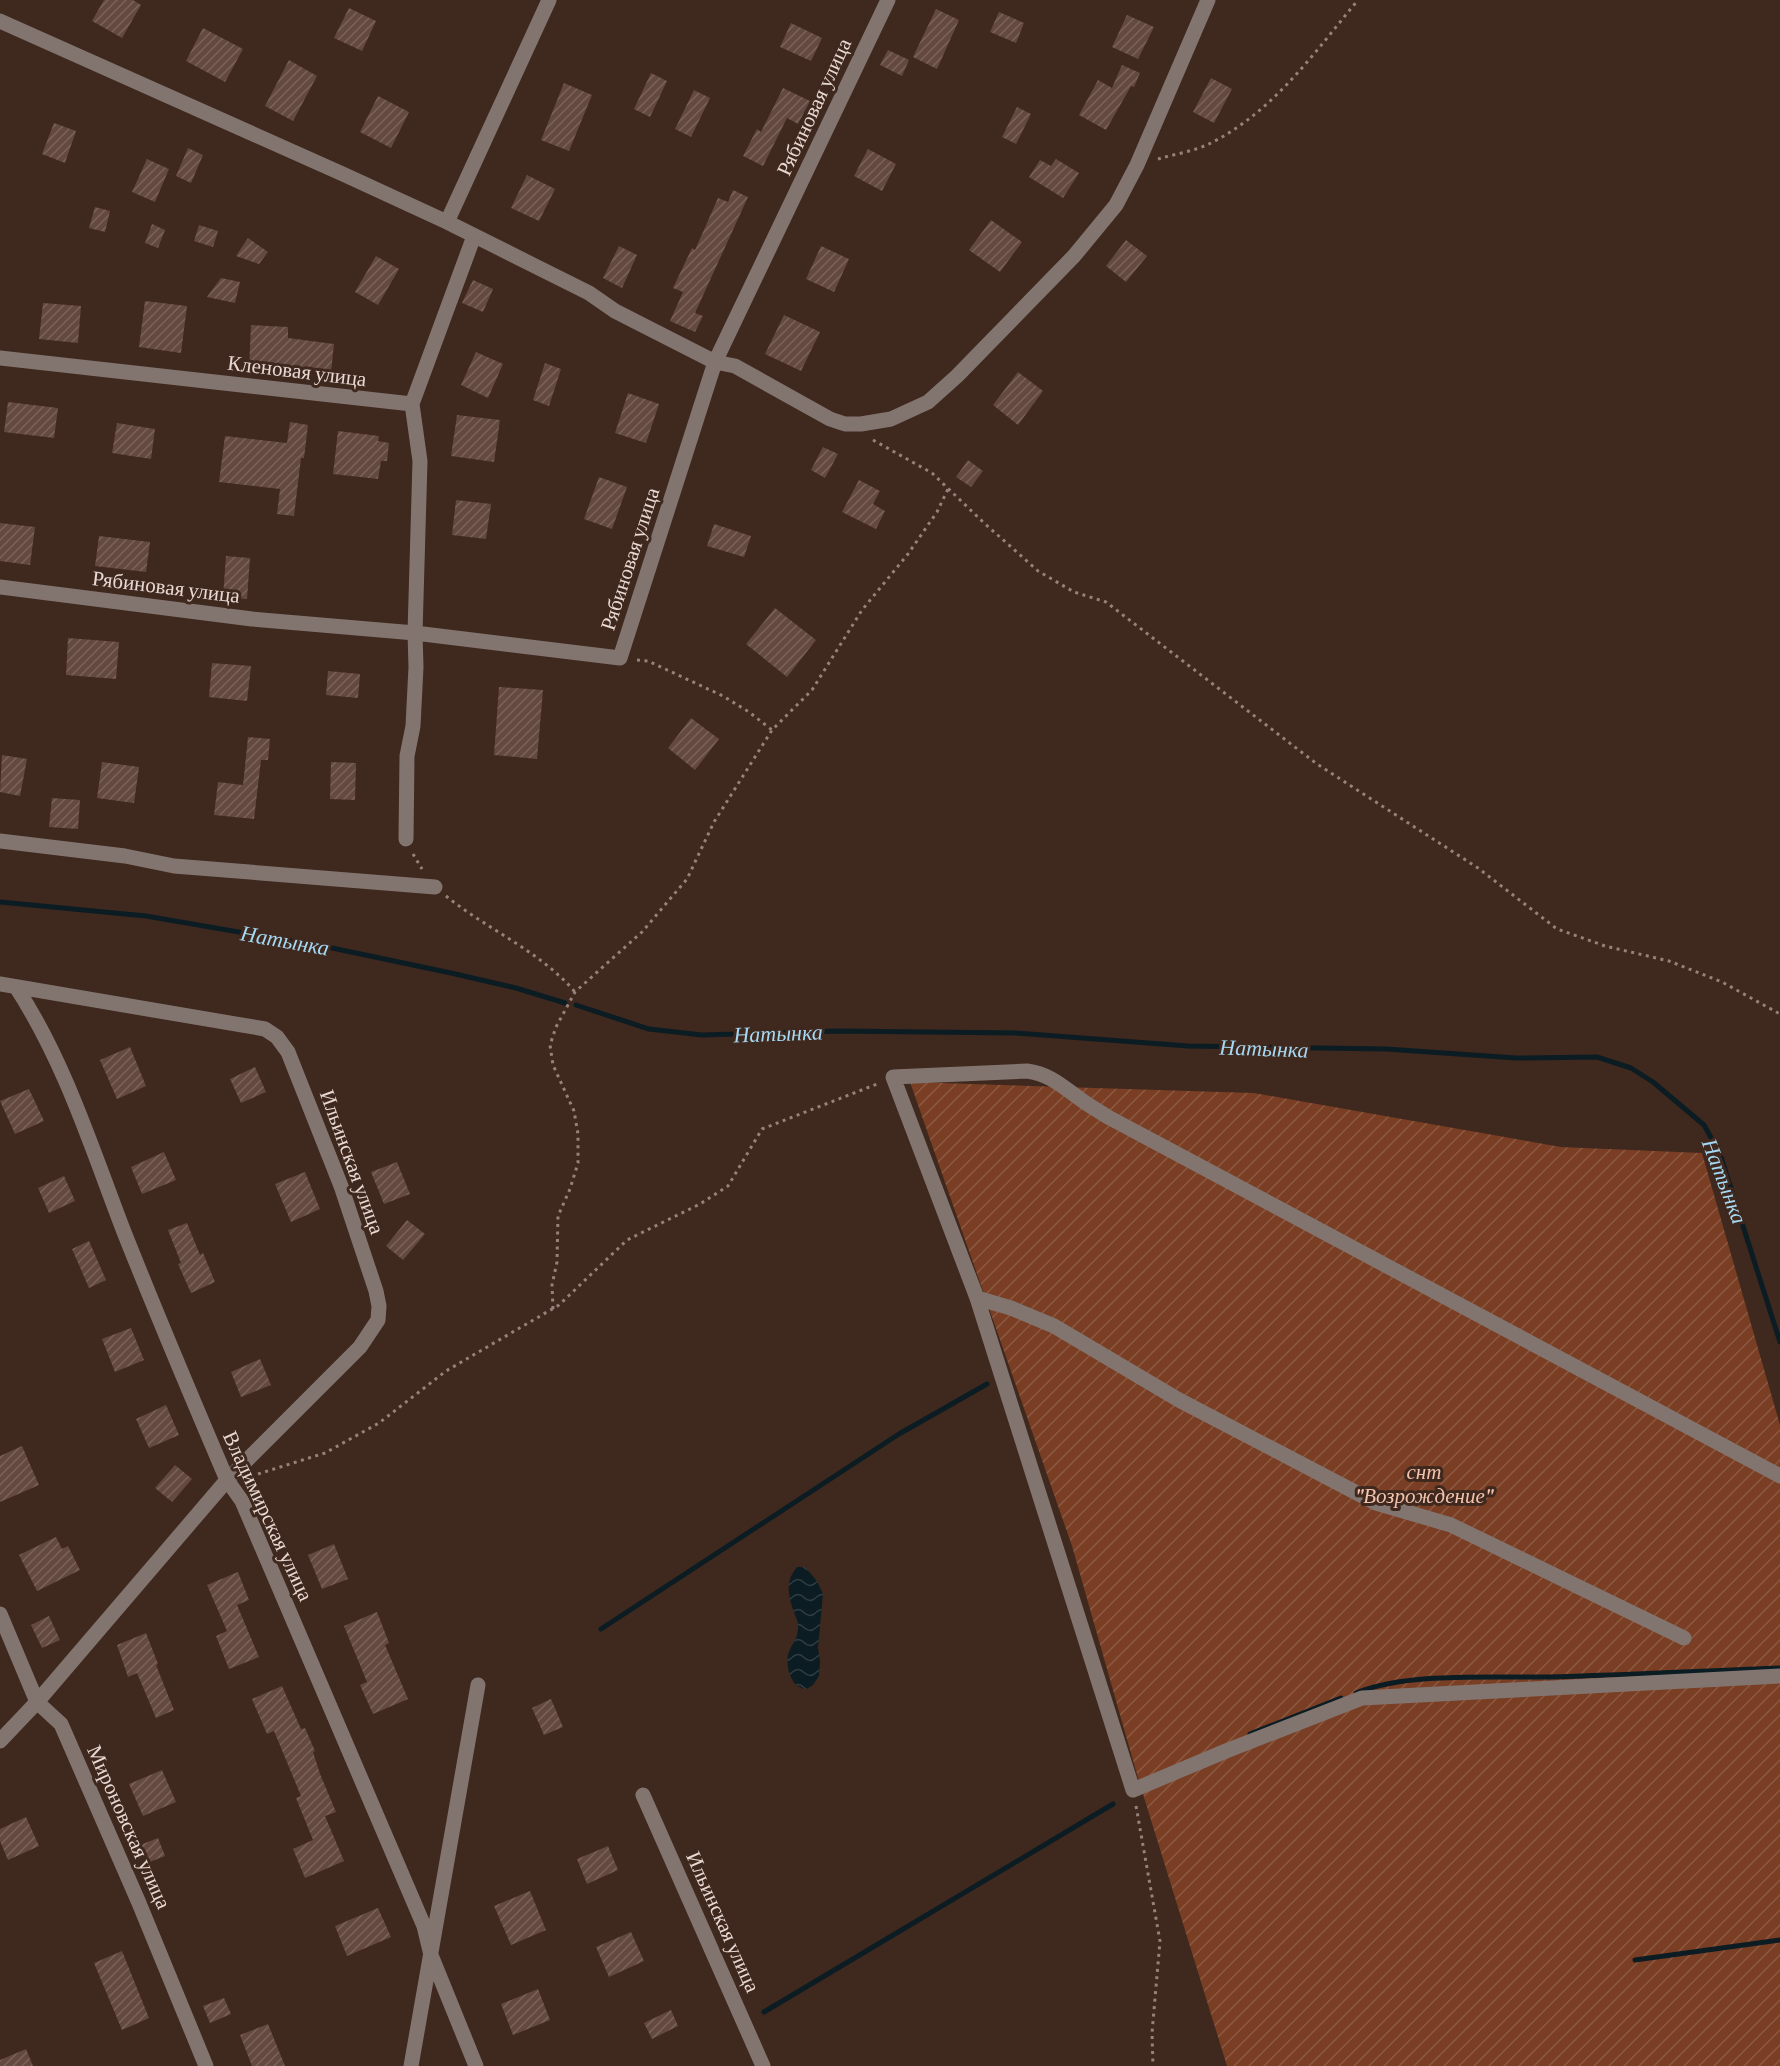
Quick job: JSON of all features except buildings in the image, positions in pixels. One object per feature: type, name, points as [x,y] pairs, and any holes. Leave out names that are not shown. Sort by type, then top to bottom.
[{"type":"street","points":[[447,222],[549,0]]},
{"type":"street","name":"Рябиновая улица","points":[[0,588],[252,619],[415,633],[620,658],[715,363],[888,0]]},
{"type":"street","points":[[0,21],[447,222],[589,293],[615,311],[715,363],[735,366],[830,419],[845,424],[861,424],[891,418],[928,402],[957,376],[1088,239],[1116,205],[1137,165],[1208,0]]},
{"type":"street","points":[[406,839],[407,756],[413,726],[416,667],[420,461],[412,404],[474,236]]},
{"type":"street","name":"Кленовая улица","points":[[0,357],[412,404]]},
{"type":"street","points":[[0,841],[125,856],[174,866],[435,887]]},
{"type":"street","points":[[0,984],[16,987]]},
{"type":"street","name":"Ильинская улица","points":[[16,987],[265,1029],[277,1037],[288,1052],[341,1186],[376,1291],[379,1306],[378,1320],[360,1347],[227,1480]]},
{"type":"street","name":"Владимирская улица","points":[[16,987],[34,1014],[66,1079],[149,1297],[227,1480],[247,1512],[424,1926],[431,1955],[476,2066]]},
{"type":"street","points":[[1780,1476],[1108,1116],[1040,1072],[1016,1071],[893,1077],[977,1298],[1133,1790],[1362,1698],[1780,1676]]},
{"type":"street","points":[[977,1298],[1011,1308],[1054,1326],[1179,1400],[1376,1503],[1451,1525],[1684,1638]]},
{"type":"street","points":[[0,1741],[37,1702],[227,1480]]},
{"type":"street","name":"Мироновская улица","points":[[0,1614],[37,1702],[61,1725],[139,1903],[206,2066]]},
{"type":"street","points":[[411,2066],[478,1684]]},
{"type":"street","name":"Ильинская улица","points":[[643,1795],[763,2066]]},
{"type":"path","points":[[1137,165],[1209,144],[1250,120],[1284,90],[1358,0]]},
{"type":"path","points":[[861,424],[873,441],[932,473],[1038,571],[1074,592],[1106,602],[1317,765],[1478,868],[1557,929],[1605,946],[1669,961],[1722,982],[1780,1014]]},
{"type":"path","points":[[553,1309],[552,1294],[557,1262],[558,1216],[578,1163],[578,1134],[574,1111],[553,1065],[550,1045],[556,1027],[574,992],[642,932],[687,879],[714,822],[772,730],[812,690],[862,610],[909,554],[937,512],[948,489]]},
{"type":"path","points":[[620,658],[648,661],[723,696],[772,730]]},
{"type":"path","points":[[406,839],[415,860],[435,887],[464,910],[538,958],[563,978],[574,992]]},
{"type":"path","points":[[227,1480],[273,1470],[325,1454],[379,1423],[446,1371],[559,1305],[627,1240],[700,1204],[728,1186],[762,1129],[893,1077]]},
{"type":"path","points":[[1133,1790],[1160,1941],[1152,2032],[1153,2066]]},
{"type":"green space","name":"снт \"Возрождение\"","points":[[910,1082],[1254,1093],[1561,1147],[1702,1153],[1780,1425],[1780,2066],[1227,2066],[1138,1778],[1072,1546]]},
{"type":"water","points":[[797,1567],[805,1567],[817,1581],[823,1594],[818,1648],[819,1676],[807,1689],[794,1683],[788,1665],[789,1652],[798,1632],[798,1623],[790,1600],[789,1588],[793,1572]]},
{"type":"waterway","name":"Натынка","points":[[0,902],[146,916],[332,948],[516,988],[565,1003]]},
{"type":"waterway","name":"Натынка","points":[[576,1005],[649,1029],[702,1035],[839,1031],[1016,1033],[1188,1046],[1386,1049],[1516,1058],[1597,1057],[1631,1068],[1653,1082],[1704,1125],[1720,1154],[1780,1342]]},
{"type":"waterway","points":[[601,1629],[899,1434],[987,1384]]},
{"type":"waterway","points":[[1356,1693],[1377,1686],[1424,1679],[1780,1668]]},
{"type":"waterway","points":[[1250,1734],[1341,1698]]},
{"type":"waterway","points":[[764,2012],[1113,1804]]},
{"type":"waterway","points":[[1635,1960],[1780,1940]]}]
